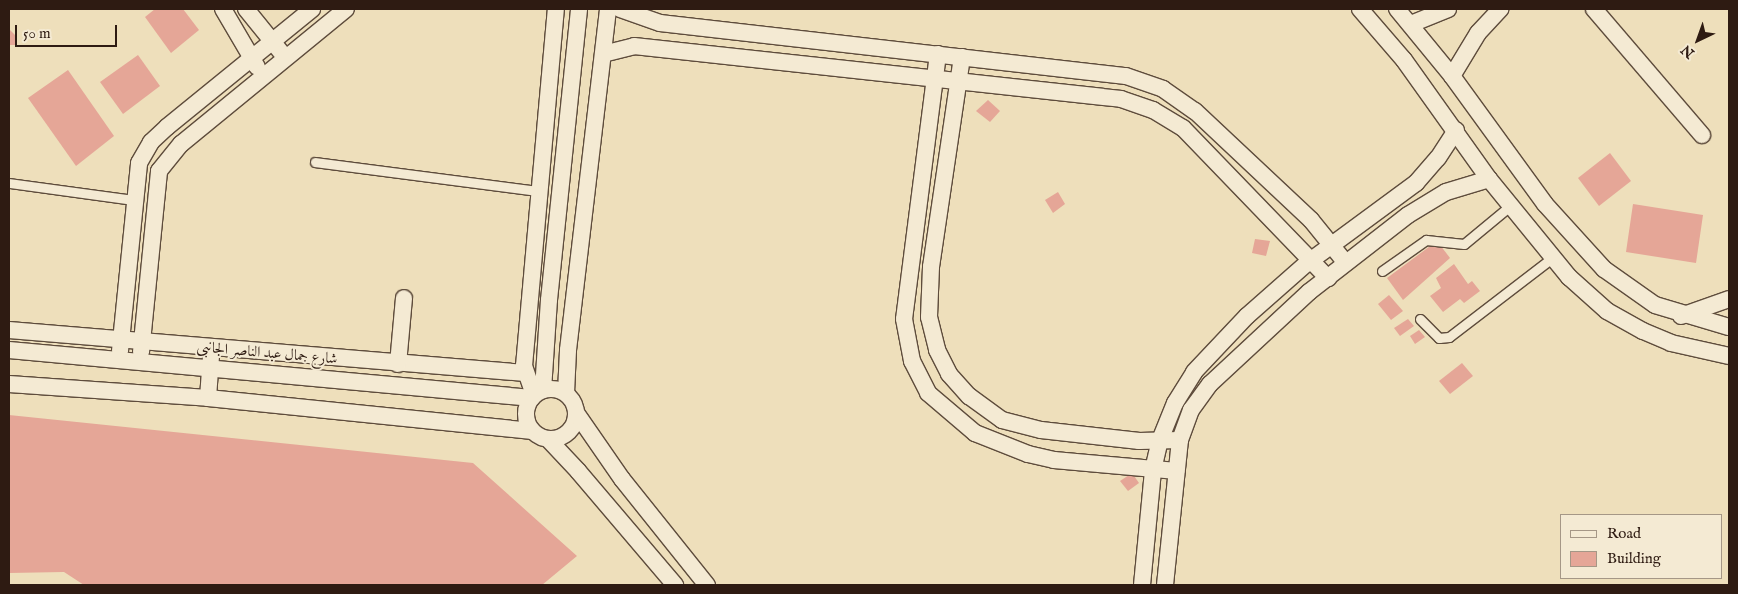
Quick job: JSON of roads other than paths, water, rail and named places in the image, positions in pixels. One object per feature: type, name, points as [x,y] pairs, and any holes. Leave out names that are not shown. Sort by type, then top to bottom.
[{"type":"street","points":[[223,9],[262,79]]},
{"type":"street","points":[[246,9],[287,59]]},
{"type":"street","points":[[119,357],[133,200],[139,163],[151,142],[274,43],[312,9]]},
{"type":"street","points":[[141,359],[159,171],[181,144],[346,9]]},
{"type":"street","points":[[536,394],[525,373],[537,191],[556,9]]},
{"type":"street","points":[[532,431],[526,414],[536,394],[550,291],[579,9]]},
{"type":"street","points":[[608,9],[568,350],[566,393],[577,414],[622,479],[707,585]]},
{"type":"street","points":[[620,9],[660,23],[1126,76],[1162,90],[1195,111],[1332,243],[1346,263]]},
{"type":"street","points":[[1360,9],[1404,60],[1456,130],[1489,179],[1552,258],[1607,311],[1643,332],[1671,343],[1729,356]]},
{"type":"street","points":[[1397,9],[1452,76],[1545,204],[1583,248],[1632,291],[1654,306],[1681,316],[1729,327]]},
{"type":"street","points":[[1411,24],[1448,9]]},
{"type":"street","points":[[1452,76],[1478,33],[1500,9]]},
{"type":"street","points":[[1594,9],[1702,135]]},
{"type":"street","points":[[604,54],[634,46],[1121,99],[1153,110],[1182,128],[1208,151],[1313,258],[1328,278]]},
{"type":"street","points":[[938,54],[904,319],[912,361],[928,393],[975,433],[1028,454],[1054,460],[1177,471]]},
{"type":"street","points":[[962,57],[956,81],[931,267],[929,317],[936,350],[949,374],[969,396],[1002,420],[1041,430],[1139,441],[1180,440]]},
{"type":"street","points":[[1142,585],[1153,470],[1160,440],[1175,403],[1200,365],[1247,316],[1313,258],[1416,183],[1438,158],[1456,130]]},
{"type":"street","points":[[1165,585],[1180,440],[1191,410],[1210,384],[1346,263],[1433,199],[1489,179]]},
{"type":"street","points":[[398,364],[404,298]]},
{"type":"street","points":[[1681,316],[1729,299]]},
{"type":"street","name":"شارع جمال عبد الناصر الجانبى","points":[[9,330],[212,349],[525,373]]},
{"type":"street","points":[[208,398],[212,349]]},
{"type":"street","points":[[9,350],[119,357],[536,394],[566,393]]},
{"type":"street","points":[[9,384],[208,398],[532,431],[548,439],[578,471],[675,585]]},
{"type":"street","points":[[548,439],[556,439],[572,430],[577,414]]},
{"type":"lane","points":[[315,162],[537,191]]},
{"type":"lane","points":[[9,183],[133,200]]},
{"type":"lane","points":[[1382,271],[1418,242],[1433,240],[1464,244],[1510,206]]},
{"type":"lane","points":[[1420,319],[1438,338],[1449,337],[1552,258]]}]
